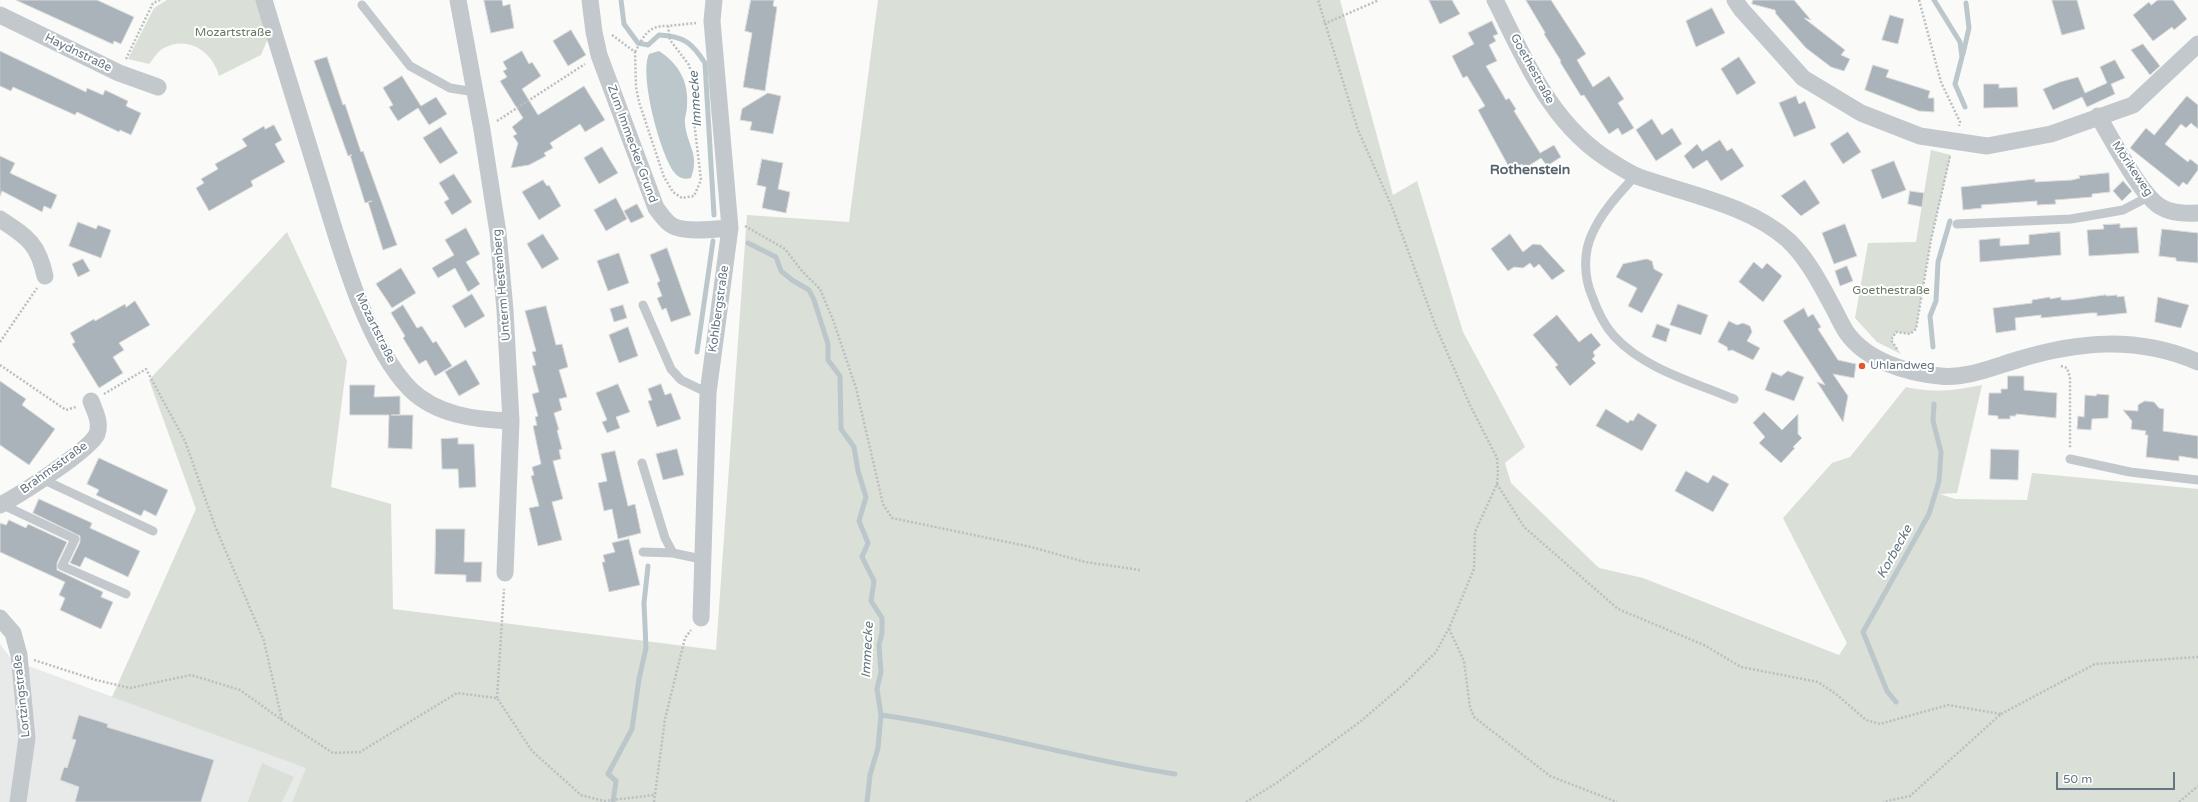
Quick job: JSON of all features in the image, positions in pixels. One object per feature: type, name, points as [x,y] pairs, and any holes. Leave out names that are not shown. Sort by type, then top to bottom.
[{"type":"street","name":"Mozartstraße","points":[[264,0],[334,228],[359,301],[387,358],[410,389],[430,403],[448,412],[484,420],[511,421]]},
{"type":"street","name":"Unterm Hestenberg","points":[[458,0],[482,130],[498,233],[505,310],[511,421],[505,573]]},
{"type":"street","name":"Zum Immecker Grund","points":[[590,0],[594,32],[599,55],[656,208],[667,222],[674,227],[684,229],[730,222]]},
{"type":"street","name":"Kohlbergstraße","points":[[701,618],[701,559],[705,517],[708,393],[730,222],[712,21],[714,0]]},
{"type":"street","name":"Goethestraße","points":[[1495,0],[1545,97],[1576,135],[1598,153],[1635,176],[1755,216],[1788,240],[1815,274],[1847,333],[1869,355],[1898,367],[1942,376],[1960,376],[2050,350],[2109,342],[2153,347],[2198,362]]},
{"type":"street","points":[[1735,0],[1741,9],[1803,78],[1861,113],[1920,136],[1987,146],[2051,134],[2133,104],[2198,44]]},
{"type":"street","name":"Haydnstraße","points":[[0,15],[119,73],[158,87]]},
{"type":"street","name":"Mörikeweg","points":[[2098,116],[2135,178],[2162,208],[2198,213]]},
{"type":"street","points":[[0,219],[28,238],[41,256],[45,276]]},
{"type":"street","name":"Brahmsstraße","points":[[1,504],[42,479],[89,444],[96,435],[99,422],[91,401]]},
{"type":"street","name":"Lortzingstraße","points":[[0,618],[13,634],[19,655],[27,738],[18,802]]},
{"type":"lane","points":[[362,5],[410,66],[450,88],[475,92]]},
{"type":"lane","points":[[1635,176],[1606,209],[1591,234],[1585,260],[1588,286],[1600,315],[1614,336],[1640,356],[1664,371],[1734,399]]},
{"type":"lane","points":[[1957,224],[2071,219],[2123,210],[2150,196]]},
{"type":"lane","points":[[643,305],[671,369],[681,380],[708,393]]},
{"type":"lane","points":[[2070,459],[2130,472],[2198,480]]},
{"type":"lane","points":[[642,463],[665,538],[673,553]]},
{"type":"lane","points":[[42,479],[153,531]]},
{"type":"lane","points":[[1,504],[75,539],[62,566],[126,594]]},
{"type":"lane","points":[[643,552],[673,553],[701,559]]},
{"type":"path","points":[[119,73],[153,3],[160,0]]},
{"type":"path","points":[[1246,802],[1278,782],[1361,721],[1403,686],[1436,652],[1449,628],[1474,569],[1475,532],[1497,484],[1497,458],[1470,405],[1436,327],[1392,207],[1358,130],[1324,24],[1318,0]]},
{"type":"path","points":[[1324,24],[1379,0]]},
{"type":"path","points":[[1898,367],[1901,354],[1891,340],[1896,332],[1910,334],[1916,328],[1931,240],[1960,122],[1941,82],[1919,0]]},
{"type":"path","points":[[668,26],[670,40],[690,65],[694,83],[693,112],[701,180],[694,196],[682,198],[673,192],[664,177],[639,102],[636,87],[635,52],[648,31],[656,25],[668,26],[712,21]]},
{"type":"path","points":[[594,32],[609,34],[635,52]]},
{"type":"path","points":[[482,130],[599,55]]},
{"type":"path","points":[[730,222],[785,249],[802,271],[820,289],[833,320],[856,388],[883,504],[892,518],[903,522],[1032,547],[1084,562],[1140,570]]},
{"type":"path","points":[[0,342],[45,276]]},
{"type":"path","points":[[0,365],[66,410],[91,401],[146,369],[185,441],[216,526],[264,641],[282,720]]},
{"type":"path","points":[[2060,366],[2067,368],[2070,376],[2070,459]]},
{"type":"path","points":[[1497,484],[1524,527],[1618,609],[1704,645],[1741,667],[1818,682],[1836,694],[1866,720],[1880,724],[1948,705],[2001,714]]},
{"type":"path","points":[[505,573],[497,698],[532,751],[581,795],[604,801],[654,796]]},
{"type":"path","points":[[654,802],[665,719],[685,638],[701,618]]},
{"type":"path","points":[[1449,628],[1464,661],[1470,707],[1474,717],[1505,739],[1550,776],[1617,802]]},
{"type":"path","points":[[19,655],[96,680],[130,688],[191,675],[240,690],[282,720],[333,753],[360,752],[457,693],[497,698]]},
{"type":"path","points":[[1883,802],[1910,796],[2001,714],[2095,664],[2198,657]]},
{"type":"path","points":[[2179,802],[2198,786]]},
{"type":"shaded area","points":[[659,51],[677,68],[684,81],[686,89],[687,106],[685,124],[694,156],[693,170],[691,178],[689,179],[684,179],[678,176],[668,162],[652,114],[647,79],[647,64],[649,54]]},
{"type":"shaded area","points":[[0,644],[12,660],[307,768],[292,802],[0,802]]},
{"type":"green space","name":"Mozartstraße","points":[[167,0],[257,0],[269,36],[261,55],[219,76],[216,67],[205,53],[190,45],[173,44],[164,48],[149,64],[128,59],[154,8]]},
{"type":"green space","points":[[878,0],[1340,0],[1393,195],[1417,181],[1463,332],[1525,447],[1505,463],[1511,483],[1599,568],[1643,578],[1839,655],[1847,643],[1783,518],[1832,463],[1850,457],[1906,387],[1935,391],[1962,389],[1982,385],[1957,493],[1940,494],[1955,499],[2027,500],[2032,473],[2198,489],[2198,802],[292,802],[306,768],[112,697],[196,509],[149,380],[287,232],[347,361],[331,487],[391,504],[393,609],[716,650],[747,215],[849,222]]},
{"type":"green space","name":"Goethestraße","points":[[1931,150],[1951,155],[1931,240],[1916,329],[1910,334],[1896,332],[1891,340],[1901,354],[1877,342],[1855,318],[1868,243],[1916,242]]},
{"type":"green space","points":[[262,763],[294,777],[282,802],[248,802]]},
{"type":"building","points":[[16,0],[97,0],[134,17],[121,44],[114,41],[113,44]]},
{"type":"building","points":[[484,0],[502,0],[503,6],[510,4],[514,28],[491,33]]},
{"type":"building","points":[[751,0],[774,0],[773,6],[777,7],[765,91],[743,87],[752,33],[745,31]]},
{"type":"building","points":[[1429,0],[1452,0],[1460,14],[1440,24]]},
{"type":"building","points":[[1526,0],[1551,0],[1586,54],[1577,60],[1593,87],[1609,76],[1624,99],[1618,103],[1634,128],[1622,135],[1618,128],[1609,134],[1584,95],[1581,96],[1560,62],[1561,61],[1544,34],[1545,33]]},
{"type":"building","points":[[1753,0],[1794,0],[1811,20],[1804,18],[1845,50],[1841,55],[1850,59],[1844,71],[1831,67],[1806,48],[1776,14],[1775,10],[1752,4]]},
{"type":"building","points":[[2052,0],[2077,0],[2085,29],[2062,35]]},
{"type":"building","points":[[2158,0],[2173,0],[2187,19],[2174,30],[2172,27],[2153,41],[2133,15],[2149,2],[2151,5]]},
{"type":"building","points":[[1712,8],[1725,33],[1696,47],[1686,21]]},
{"type":"building","points":[[1890,15],[1904,19],[1898,44],[1882,40]]},
{"type":"building","points":[[1492,21],[1498,34],[1493,36],[1496,41],[1489,45],[1497,61],[1486,66],[1506,100],[1509,98],[1516,109],[1514,111],[1540,153],[1554,145],[1561,157],[1547,166],[1541,158],[1525,168],[1522,164],[1511,171],[1478,110],[1485,106],[1467,76],[1463,78],[1452,56],[1474,44],[1468,33]]},
{"type":"building","points":[[571,30],[586,55],[568,66],[553,41]]},
{"type":"building","points":[[2143,44],[2160,66],[2150,75],[2131,50]]},
{"type":"building","points":[[0,51],[86,92],[87,88],[103,95],[105,90],[128,101],[126,106],[141,113],[131,135],[120,130],[119,132],[77,112],[75,115],[13,87],[11,91],[0,86]]},
{"type":"building","points":[[522,51],[529,64],[532,62],[541,76],[522,89],[538,115],[584,86],[605,120],[585,132],[580,124],[550,143],[553,148],[544,153],[546,156],[529,165],[511,168],[518,143],[513,136],[517,134],[512,127],[523,118],[500,81],[507,77],[503,71],[507,69],[503,62]]},
{"type":"building","points":[[327,57],[343,105],[345,104],[361,152],[363,151],[397,245],[383,250],[368,202],[365,203],[350,155],[348,156],[314,61]]},
{"type":"building","points":[[1739,57],[1756,83],[1737,95],[1721,69]]},
{"type":"building","points":[[2115,60],[2125,78],[2111,84],[2115,94],[2087,107],[2082,97],[2053,110],[2043,89],[2078,77],[2085,93],[2107,83],[2100,67]]},
{"type":"building","points":[[1873,65],[1889,70],[1886,77],[1930,91],[1928,98],[1934,98],[1934,112],[1919,111],[1865,90]]},
{"type":"building","points":[[402,76],[421,106],[436,97],[447,114],[429,125],[418,108],[398,121],[389,107],[393,105],[383,88]]},
{"type":"building","points":[[1984,84],[1999,84],[1999,88],[2017,87],[2018,107],[1984,108]]},
{"type":"building","points":[[768,93],[781,96],[773,134],[750,130],[752,122],[740,120],[742,109]]},
{"type":"building","points":[[1796,96],[1799,104],[1805,101],[1816,128],[1794,137],[1779,103]]},
{"type":"building","points":[[2187,96],[2198,105],[2198,129],[2191,123],[2186,128],[2181,124],[2165,144],[2188,162],[2190,159],[2198,165],[2198,170],[2187,185],[2183,182],[2179,187],[2130,148],[2146,128],[2154,135]]},
{"type":"building","points":[[1652,119],[1662,135],[1672,128],[1682,144],[1656,161],[1636,130]]},
{"type":"building","points":[[274,125],[282,140],[275,144],[285,162],[251,181],[253,186],[209,211],[196,188],[204,183],[201,179],[218,169],[215,164],[247,146],[242,139],[264,126],[265,129]]},
{"type":"building","points":[[441,127],[458,153],[440,164],[423,138]]},
{"type":"building","points":[[1848,132],[1861,152],[1843,164],[1830,144]]},
{"type":"building","points":[[1720,140],[1727,151],[1732,148],[1744,166],[1721,181],[1707,160],[1693,169],[1684,156],[1697,144],[1702,151]]},
{"type":"building","points":[[602,147],[618,173],[599,184],[584,158]]},
{"type":"building","points":[[0,156],[15,163],[10,173],[57,195],[51,209],[44,206],[42,212],[2,191],[0,196]]},
{"type":"building","points":[[762,159],[783,163],[778,189],[790,192],[786,213],[762,208],[766,187],[757,185]]},
{"type":"building","points":[[1894,161],[1906,190],[1882,199],[1871,170]]},
{"type":"building","points":[[2109,173],[2110,192],[2092,194],[2092,197],[2055,200],[2056,204],[2037,205],[2037,201],[1981,205],[1982,208],[1963,210],[1961,187],[2035,179],[2035,182],[2072,180],[2080,178],[2079,176]]},
{"type":"building","points":[[454,174],[472,202],[452,215],[444,202],[449,199],[439,183]]},
{"type":"building","points":[[543,180],[547,186],[549,185],[561,206],[539,220],[522,192]]},
{"type":"building","points":[[1805,180],[1820,203],[1801,216],[1781,196]]},
{"type":"building","points":[[2123,181],[2132,191],[2122,201],[2113,191]]},
{"type":"building","points":[[1910,191],[1924,193],[1922,207],[1908,204]]},
{"type":"building","points":[[616,198],[627,219],[606,231],[594,210]]},
{"type":"building","points":[[637,204],[644,217],[631,223],[624,211]]},
{"type":"building","points":[[78,222],[96,229],[98,225],[111,230],[101,258],[69,246]]},
{"type":"building","points":[[1845,224],[1857,256],[1834,264],[1822,233]]},
{"type":"building","points":[[2120,224],[2120,228],[2137,227],[2139,253],[2089,256],[2087,230],[2104,229],[2103,225]]},
{"type":"building","points":[[466,228],[480,254],[466,262],[480,284],[468,292],[455,268],[438,278],[432,268],[454,255],[445,240]]},
{"type":"building","points":[[2162,229],[2198,233],[2198,263],[2176,261],[2176,258],[2159,256]]},
{"type":"building","points":[[2060,232],[2061,255],[1980,262],[1979,240],[2000,238],[2000,246],[2029,244],[2029,235]]},
{"type":"building","points":[[543,234],[559,259],[542,269],[527,244]]},
{"type":"building","points":[[1510,234],[1523,252],[1533,244],[1541,245],[1565,271],[1552,280],[1539,264],[1534,268],[1530,263],[1523,268],[1514,267],[1508,271],[1491,249]]},
{"type":"building","points":[[667,248],[691,315],[671,322],[666,308],[662,310],[657,298],[662,296],[657,283],[660,281],[650,255]]},
{"type":"building","points":[[619,253],[629,283],[608,291],[597,261]]},
{"type":"building","points":[[83,259],[90,271],[78,277],[72,264]]},
{"type":"building","points":[[1647,259],[1652,261],[1654,269],[1663,274],[1642,313],[1628,306],[1637,288],[1616,277],[1623,264]]},
{"type":"building","points":[[1754,262],[1762,269],[1767,263],[1782,276],[1763,302],[1739,282]]},
{"type":"building","points":[[1847,266],[1853,281],[1840,286],[1835,271]]},
{"type":"building","points":[[401,268],[416,293],[392,308],[376,284]]},
{"type":"building","points":[[472,294],[485,316],[465,328],[452,306]]},
{"type":"building","points":[[2117,295],[2117,297],[2124,296],[2127,313],[2097,316],[2097,313],[2090,313],[2041,318],[2041,315],[2015,318],[2016,330],[1996,333],[1993,308],[2032,303],[2032,300],[2050,297],[2050,299],[2061,297],[2061,300],[2069,300]]},
{"type":"building","points":[[2158,297],[2189,305],[2181,328],[2155,322]]},
{"type":"building","points":[[135,301],[150,325],[119,343],[124,350],[113,357],[123,373],[99,388],[72,344],[75,342],[70,333],[94,319],[95,321],[125,304],[126,307]]},
{"type":"building","points":[[1678,304],[1708,315],[1701,335],[1670,325]]},
{"type":"building","points":[[403,305],[417,328],[422,326],[433,343],[436,341],[452,366],[435,376],[426,360],[419,364],[403,338],[405,336],[391,313]]},
{"type":"building","points":[[623,305],[627,318],[614,322],[610,309]]},
{"type":"building","points":[[546,306],[556,345],[562,344],[568,367],[559,370],[567,397],[559,399],[562,410],[554,413],[562,449],[559,450],[561,459],[553,461],[563,499],[552,502],[562,540],[538,546],[529,508],[539,506],[531,476],[534,475],[532,467],[541,464],[533,426],[537,425],[535,417],[538,416],[532,394],[539,392],[532,366],[536,365],[532,352],[536,351],[525,311]]},
{"type":"building","points":[[1804,308],[1808,317],[1813,314],[1821,327],[1818,329],[1838,360],[1856,364],[1854,378],[1833,374],[1848,396],[1843,422],[1817,382],[1825,385],[1783,321]]},
{"type":"building","points":[[1557,315],[1579,342],[1591,333],[1601,345],[1593,352],[1595,356],[1592,359],[1596,363],[1570,386],[1555,367],[1558,365],[1533,335]]},
{"type":"building","points":[[1729,321],[1737,325],[1743,323],[1750,326],[1752,332],[1747,341],[1760,348],[1753,360],[1732,350],[1728,351],[1727,347],[1718,342]]},
{"type":"building","points":[[1657,324],[1670,329],[1666,342],[1652,337]]},
{"type":"building","points":[[628,327],[638,356],[619,363],[609,335]]},
{"type":"building","points":[[466,360],[480,384],[459,396],[445,372]]},
{"type":"building","points":[[1788,371],[1804,377],[1794,401],[1765,390],[1772,372],[1781,376]]},
{"type":"building","points":[[2008,376],[2024,376],[2024,390],[2057,393],[2056,418],[2016,414],[2016,416],[2010,416],[2010,419],[1998,419],[1998,416],[1988,415],[1989,393],[2001,393],[2001,389],[2007,389]]},
{"type":"building","points":[[0,381],[26,399],[22,405],[55,429],[29,465],[0,445]]},
{"type":"building","points":[[618,384],[630,412],[616,417],[620,428],[607,433],[602,422],[607,420],[596,393]]},
{"type":"building","points":[[661,384],[665,395],[671,393],[681,419],[657,427],[648,401],[652,400],[648,389]]},
{"type":"building","points":[[350,385],[375,385],[374,397],[400,396],[400,415],[413,415],[412,449],[388,448],[389,415],[350,415]]},
{"type":"building","points":[[2097,394],[2109,395],[2108,418],[2092,419],[2091,430],[2077,429],[2078,416],[2084,417],[2085,395],[2096,396]]},
{"type":"building","points":[[2145,401],[2154,402],[2159,408],[2164,409],[2163,431],[2198,436],[2198,459],[2179,456],[2179,461],[2146,457],[2148,435],[2145,435],[2146,431],[2131,429],[2132,421],[2123,410],[2138,411],[2138,405]]},
{"type":"building","points":[[1606,409],[1628,423],[1630,420],[1633,421],[1638,413],[1657,425],[1642,451],[1596,426]]},
{"type":"building","points":[[1764,412],[1782,430],[1798,414],[1798,434],[1802,438],[1781,463],[1759,443],[1765,437],[1753,423]]},
{"type":"building","points":[[458,438],[458,444],[474,444],[476,487],[459,488],[458,469],[442,469],[441,439]]},
{"type":"building","points":[[677,449],[684,475],[663,480],[656,454]]},
{"type":"building","points":[[1991,449],[2019,450],[2018,480],[1990,479]]},
{"type":"building","points":[[615,451],[628,506],[635,504],[641,533],[618,539],[612,509],[604,511],[598,483],[607,481],[601,454]]},
{"type":"building","points":[[99,458],[168,490],[156,516],[144,510],[141,516],[96,495],[99,490],[87,484]]},
{"type":"building","points":[[1686,471],[1708,483],[1713,475],[1729,484],[1713,512],[1675,491]]},
{"type":"building","points":[[39,499],[92,523],[90,528],[140,551],[128,577],[85,557],[80,567],[70,563],[80,542],[80,536],[33,513]]},
{"type":"building","points":[[9,520],[26,528],[28,524],[67,542],[57,563],[57,570],[103,592],[101,597],[113,602],[101,629],[60,610],[65,598],[59,595],[65,582],[0,552],[0,523],[6,525]]},
{"type":"building","points":[[436,529],[465,529],[464,562],[482,562],[481,582],[466,582],[466,575],[435,574]]},
{"type":"building","points":[[629,539],[640,585],[609,592],[602,562],[605,562],[603,555],[615,552],[612,543]]},
{"type":"building","points":[[79,715],[108,724],[107,727],[214,760],[201,802],[75,802],[79,787],[60,780],[64,767],[67,768],[76,740],[72,739]]},
{"type":"waterway","name":"Immecke","points":[[621,0],[624,24],[638,43],[648,45],[659,35],[675,37],[686,42],[696,50],[705,63],[714,215]]},
{"type":"waterway","name":"Korbecke","points":[[1934,0],[1960,42],[1962,57],[1955,84],[1965,107]]},
{"type":"waterway","points":[[1963,54],[1969,28],[1966,3]]},
{"type":"waterway","name":"Korbecke","points":[[1933,347],[1930,316],[1936,301],[1938,262],[1950,221]]},
{"type":"waterway","points":[[697,352],[713,241]]},
{"type":"waterway","name":"Immecke","points":[[748,243],[776,257],[781,271],[792,280],[809,290],[814,300],[828,344],[828,360],[840,376],[841,429],[854,447],[858,471],[866,497],[859,521],[868,543],[862,557],[874,581],[871,601],[882,618],[882,633],[879,645],[881,672],[877,689],[881,715],[878,748],[870,775],[867,802]]},
{"type":"waterway","name":"Korbecke","points":[[1896,702],[1887,691],[1863,632],[1929,514],[1939,481],[1941,452],[1933,421],[1934,404]]},
{"type":"waterway","points":[[613,802],[616,781],[608,774],[632,729],[639,679],[646,648],[644,603],[648,566]]},
{"type":"waterway","points":[[881,715],[955,728],[1138,768],[1175,774]]},
{"type":"place","name":"Uhlandweg","points":[[1862,366]]},
{"type":"district","name":"Rothenstein","points":[[1530,170]]}]
